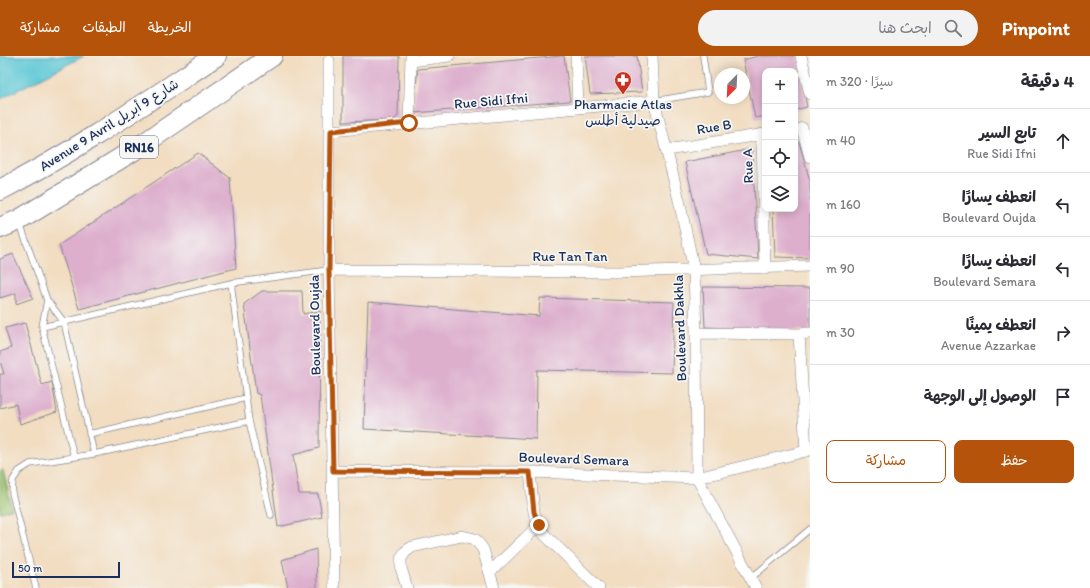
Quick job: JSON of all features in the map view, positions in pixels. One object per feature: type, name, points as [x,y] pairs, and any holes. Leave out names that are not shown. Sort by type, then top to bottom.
[{"type":"highway","name":"Avenue 9 Avril شارع 9 أبريل","points":[[0,190],[96,136],[216,56]]},
{"type":"highway","name":"RN16","points":[[0,228],[19,220],[139,147],[272,56]]},
{"type":"street","points":[[409,123],[411,58],[449,56]]},
{"type":"street","points":[[576,56],[578,108]]},
{"type":"street","name":"Boulevard Dakhla","points":[[652,56],[654,101],[667,150],[694,270],[697,478],[754,583]]},
{"type":"street","points":[[801,56],[810,94]]},
{"type":"street","name":"Boulevard Oujda","points":[[329,61],[331,131],[329,270],[334,588]]},
{"type":"street","name":"Rue Sidi Ifni","points":[[331,131],[654,101]]},
{"type":"street","points":[[802,128],[810,157]]},
{"type":"street","name":"Rue B","points":[[667,150],[762,134]]},
{"type":"street","name":"Rue A","points":[[763,140],[765,268]]},
{"type":"street","name":"Rue Tan Tan","points":[[329,270],[618,272],[810,266]]},
{"type":"street","points":[[696,333],[805,333],[808,451]]},
{"type":"street","name":"Boulevard Semara","points":[[333,471],[530,472],[697,478],[808,451]]},
{"type":"street","points":[[530,472],[534,512],[543,533],[599,588]]},
{"type":"street","points":[[490,572],[539,525]]},
{"type":"street","points":[[407,588],[401,568],[402,559],[406,552],[412,547],[462,536],[475,538],[483,549],[494,588]]},
{"type":"lane","points":[[654,101],[708,92],[703,56]]},
{"type":"lane","points":[[19,220],[47,300],[64,322],[94,454]]},
{"type":"lane","points":[[42,327],[231,283],[329,270]]},
{"type":"lane","points":[[231,283],[249,420],[271,515]]},
{"type":"lane","points":[[47,300],[42,327],[74,457]]},
{"type":"lane","points":[[89,434],[246,398]]},
{"type":"lane","points":[[36,588],[12,493],[13,480],[19,471],[30,464],[94,454],[249,420]]},
{"type":"lane","points":[[754,583],[810,529]]},
{"type":"green space","points":[[3,470],[12,509],[0,512],[0,471]]},
{"type":"water","points":[[0,56],[84,56],[0,99]]},
{"type":"building","points":[[343,56],[399,56],[398,116],[393,120],[343,122]]},
{"type":"building","points":[[564,56],[570,101],[413,113],[418,69]]},
{"type":"building","points":[[585,56],[637,56],[642,92],[590,94]]},
{"type":"building","points":[[758,56],[797,56],[807,107],[798,109],[798,68],[762,68],[762,117],[755,118],[750,94],[750,68],[745,68],[743,60]]},
{"type":"building","points":[[799,142],[810,181],[810,258],[775,257],[773,212],[798,212]]},
{"type":"building","points":[[752,149],[758,259],[706,254],[685,162]]},
{"type":"building","points":[[198,153],[230,178],[236,268],[79,309],[59,245]]},
{"type":"building","points":[[13,254],[33,298],[16,304],[16,293],[0,298],[0,259]]},
{"type":"building","points":[[703,287],[810,288],[810,331],[705,327]]},
{"type":"building","points":[[262,291],[302,291],[303,314],[320,311],[319,448],[293,455],[299,494],[318,494],[322,517],[278,527],[260,395],[256,393],[244,304]]},
{"type":"building","points":[[540,298],[674,302],[672,373],[537,370],[536,439],[364,429],[368,302],[539,316]]},
{"type":"building","points":[[25,323],[42,385],[52,382],[57,412],[20,424],[16,404],[0,408],[0,374],[4,374],[0,361],[0,352],[11,348],[5,328]]},
{"type":"building","points":[[316,549],[317,588],[288,588],[282,560]]},
{"type":"place","name":"Pharmacie Atlas صيدلية أطلس","points":[[623,95]]},
{"type":"route","points":[[409,123],[331,131],[329,270],[333,471],[530,472],[534,512],[539,525]]}]
